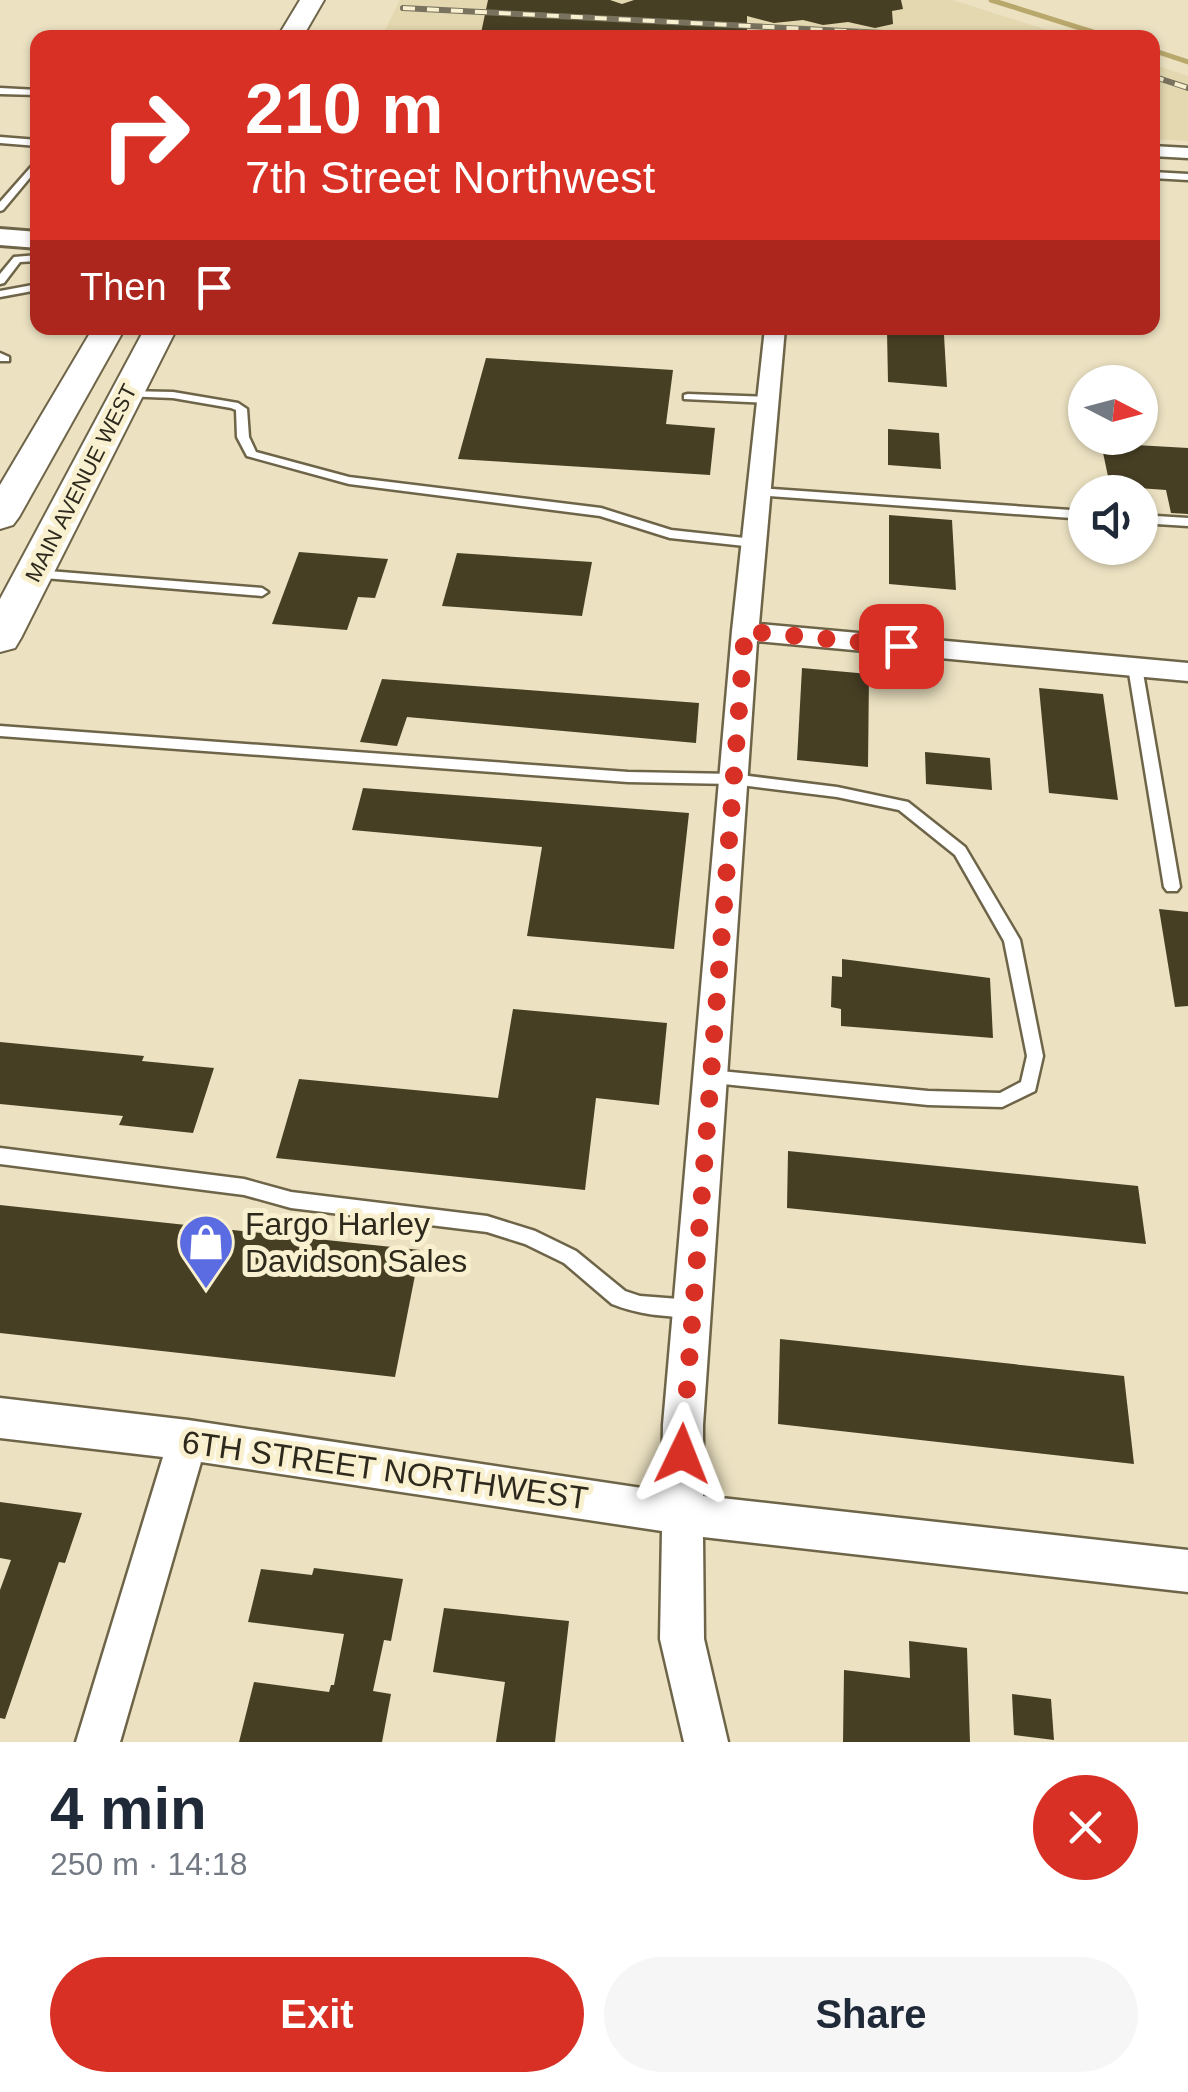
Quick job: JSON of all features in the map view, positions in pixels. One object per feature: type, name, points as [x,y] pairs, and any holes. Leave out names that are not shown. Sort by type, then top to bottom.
[{"type":"main road","points":[[294,30],[312,0]]},
{"type":"main road","name":"MAIN AVENUE WEST","points":[[2,508],[105,335]]},
{"type":"main road","name":"MAIN AVENUE WEST","points":[[0,638],[157,335]]},
{"type":"street","points":[[1160,151],[1188,153]]},
{"type":"street","points":[[0,237],[30,239]]},
{"type":"street","points":[[706,1742],[682,1640],[683,1425],[745,631],[774,335]]},
{"type":"street","points":[[745,631],[1188,672]]},
{"type":"street","name":"6TH STREET NORTHWEST","points":[[0,1418],[188,1440],[682,1514],[1188,1571]]},
{"type":"street","points":[[98,1742],[188,1440]]},
{"type":"lane","points":[[0,91],[30,93]]},
{"type":"lane","points":[[0,140],[30,142]]},
{"type":"lane","points":[[1,206],[30,172]]},
{"type":"lane","points":[[1160,176],[1188,178]]},
{"type":"lane","points":[[0,258],[30,259]]},
{"type":"lane","points":[[0,281],[17,260]]},
{"type":"lane","points":[[0,294],[30,288]]},
{"type":"lane","points":[[124,394],[173,395],[234,405],[241,410],[243,437],[251,454],[286,466],[349,480],[600,512],[670,534],[754,543]]},
{"type":"lane","points":[[688,397],[768,400]]},
{"type":"lane","points":[[759,492],[1068,514]]},
{"type":"lane","points":[[1158,520],[1188,522]]},
{"type":"lane","points":[[36,574],[262,592]]},
{"type":"lane","points":[[1135,668],[1172,887]]},
{"type":"lane","points":[[0,731],[628,777],[733,779],[837,792],[902,806],[960,850],[1012,940],[1035,1056],[1029,1086],[1002,1100],[928,1098],[710,1077]]},
{"type":"lane","points":[[0,1156],[244,1187],[290,1200],[487,1224],[530,1237],[570,1257],[619,1298],[640,1305],[692,1308]]},
{"type":"shaded area","points":[[400,0],[953,0],[1047,30],[385,30]]},
{"type":"shaded area","points":[[1160,66],[1188,76],[1188,141],[1160,139]]},
{"type":"building","points":[[488,0],[610,0],[622,4],[634,0],[901,0],[903,9],[892,11],[893,24],[875,28],[848,22],[774,23],[747,16],[747,30],[482,30]]},
{"type":"building","points":[[887,335],[944,335],[947,387],[888,382]]},
{"type":"building","points":[[486,358],[673,370],[666,424],[715,428],[710,475],[458,459]]},
{"type":"building","points":[[888,429],[939,433],[941,469],[888,465]]},
{"type":"building","points":[[1158,446],[1188,448],[1188,514],[1171,513],[1166,490],[1158,489],[1158,475],[1108,475],[1104,455],[1158,455]]},
{"type":"building","points":[[889,515],[952,520],[956,590],[889,584]]},
{"type":"building","points":[[299,552],[388,559],[375,598],[358,597],[347,630],[272,624]]},
{"type":"building","points":[[457,553],[592,562],[582,616],[442,606]]},
{"type":"building","points":[[802,668],[869,674],[868,767],[797,760]]},
{"type":"building","points":[[382,679],[699,703],[696,743],[407,717],[397,746],[360,742]]},
{"type":"building","points":[[1039,688],[1103,694],[1118,800],[1049,793]]},
{"type":"building","points":[[925,752],[990,758],[992,790],[926,784]]},
{"type":"building","points":[[363,788],[689,813],[674,949],[527,936],[542,847],[352,830]]},
{"type":"building","points":[[1159,909],[1188,912],[1188,1006],[1175,1007]]},
{"type":"building","points":[[842,959],[990,978],[993,1038],[841,1026],[841,1009],[831,1007],[832,976],[842,977]]},
{"type":"building","points":[[513,1009],[667,1023],[659,1105],[596,1098],[585,1190],[276,1158],[299,1079],[498,1098]]},
{"type":"building","points":[[0,1042],[144,1056],[142,1061],[214,1068],[193,1133],[119,1125],[123,1116],[0,1104]]},
{"type":"building","points":[[788,1151],[1138,1186],[1146,1244],[787,1208]]},
{"type":"building","name":"Fargo Harley Davidson Sales","points":[[0,1205],[420,1250],[395,1377],[0,1333]]},
{"type":"building","points":[[780,1339],[1124,1376],[1134,1464],[778,1424]]},
{"type":"building","points":[[0,1502],[82,1513],[65,1563],[59,1562],[5,1719],[0,1718],[0,1590],[11,1560],[0,1558]]},
{"type":"building","points":[[314,1568],[403,1579],[391,1641],[384,1640],[373,1691],[391,1694],[382,1742],[239,1742],[254,1682],[329,1692],[334,1685],[344,1634],[248,1622],[261,1569],[312,1575]]},
{"type":"building","points":[[444,1608],[569,1621],[555,1742],[496,1742],[505,1682],[433,1672]]},
{"type":"building","points":[[909,1641],[967,1648],[970,1742],[843,1742],[844,1670],[910,1678]]},
{"type":"building","points":[[1012,1694],[1051,1699],[1054,1740],[1014,1735]]},
{"type":"waterway","points":[[991,0],[1087,30]]},
{"type":"waterway","points":[[1160,53],[1188,62]]},
{"type":"railway","points":[[403,8],[825,30]]},
{"type":"railway","points":[[1160,79],[1188,88]]},
{"type":"place","name":"Fargo Harley Davidson Sales","points":[[206,1291]]},
{"type":"route","points":[[682,1454],[745,631],[901,646]]}]
